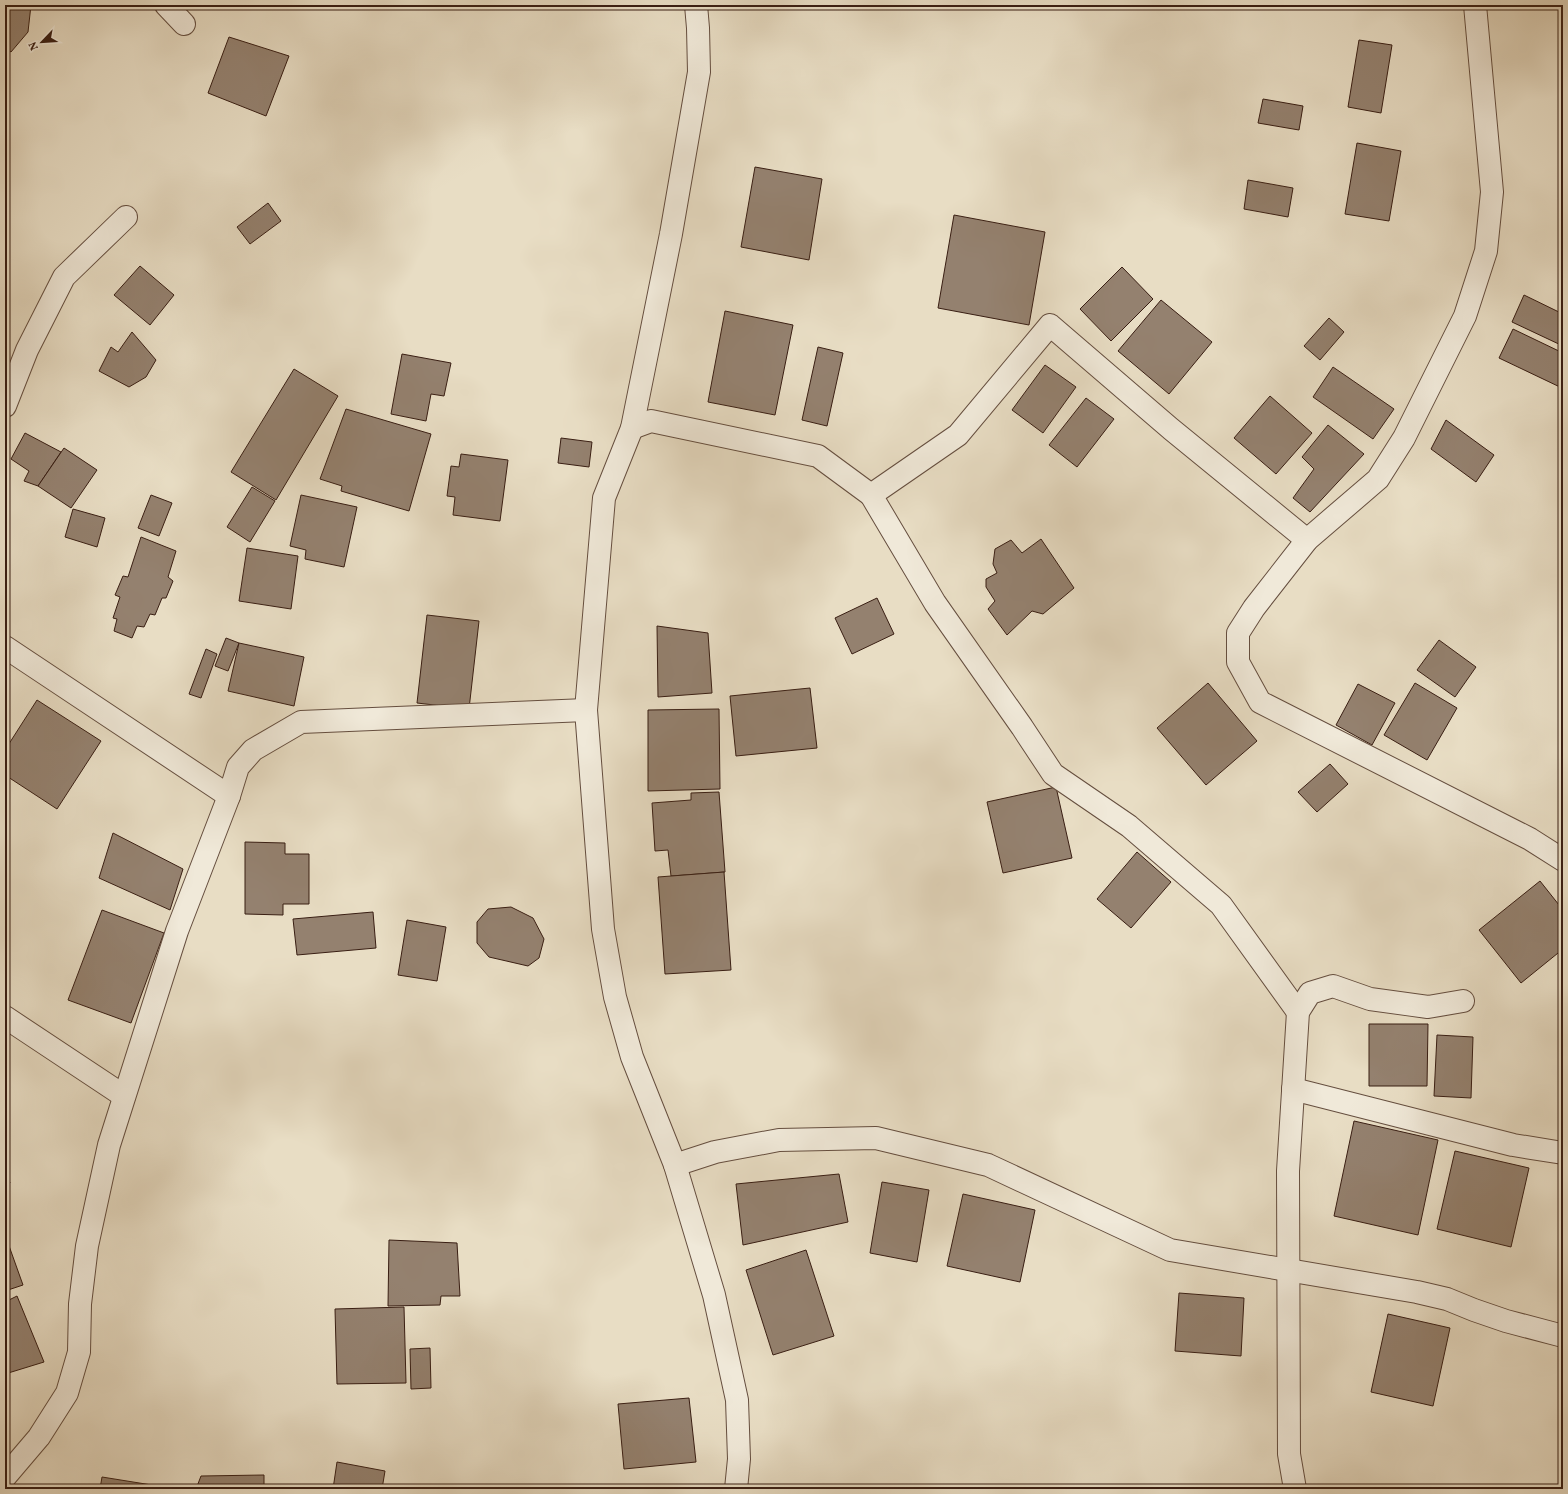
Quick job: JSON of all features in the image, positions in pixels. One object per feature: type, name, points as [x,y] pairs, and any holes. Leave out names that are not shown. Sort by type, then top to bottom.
[{"type":"street","points":[[166,5],[184,24]]},
{"type":"street","points":[[696,5],[699,72],[671,234],[632,428],[604,498],[586,710],[603,929],[616,998],[632,1057],[675,1165],[714,1295],[737,1400],[739,1459],[736,1489]]},
{"type":"street","points":[[1475,5],[1492,192],[1486,251],[1464,316],[1404,438],[1378,479],[1307,540],[1254,608],[1238,633],[1238,662],[1260,702],[1530,839],[1563,860]]},
{"type":"street","points":[[5,406],[27,350],[64,277],[126,217]]},
{"type":"street","points":[[871,495],[958,435],[1050,325],[1171,429],[1307,540]]},
{"type":"street","points":[[632,428],[651,421],[818,456],[871,495],[935,602],[1053,774],[1129,826],[1221,905],[1298,1012]]},
{"type":"street","points":[[5,647],[229,796]]},
{"type":"street","points":[[5,1477],[38,1437],[68,1393],[79,1352],[80,1304],[87,1246],[109,1145],[177,931],[229,796],[238,768],[253,750],[301,722],[586,710]]},
{"type":"street","points":[[1295,1489],[1289,1454],[1288,1171],[1298,1012],[1310,993],[1333,986],[1370,999],[1428,1007],[1463,1001]]},
{"type":"street","points":[[5,1017],[124,1096]]},
{"type":"street","points":[[1293,1089],[1512,1145],[1563,1153]]},
{"type":"street","points":[[675,1165],[715,1152],[779,1140],[876,1138],[988,1165],[1170,1250],[1417,1292],[1447,1299],[1506,1321],[1563,1336]]},
{"type":"building","points":[[5,5],[31,5],[28,32],[11,52],[5,48]]},
{"type":"building","points":[[229,37],[289,56],[266,116],[208,93]]},
{"type":"building","points":[[1359,40],[1392,45],[1381,113],[1348,107]]},
{"type":"building","points":[[1263,99],[1303,106],[1299,130],[1258,123]]},
{"type":"building","points":[[1357,143],[1401,151],[1389,221],[1345,214]]},
{"type":"building","points":[[755,167],[822,179],[809,260],[741,247]]},
{"type":"building","points":[[1248,180],[1293,188],[1288,217],[1244,209]]},
{"type":"building","points":[[268,203],[281,221],[250,244],[237,227]]},
{"type":"building","points":[[954,215],[1045,232],[1029,325],[938,308]]},
{"type":"building","points":[[140,266],[174,295],[150,325],[114,295]]},
{"type":"building","points":[[1122,267],[1153,299],[1111,341],[1080,309]]},
{"type":"building","points":[[1524,295],[1563,314],[1563,346],[1512,322]]},
{"type":"building","points":[[1161,300],[1212,342],[1169,394],[1118,351]]},
{"type":"building","points":[[725,311],[793,325],[775,415],[708,402]]},
{"type":"building","points":[[1329,318],[1344,332],[1320,360],[1304,346]]},
{"type":"building","points":[[1513,329],[1563,353],[1562,388],[1499,358]]},
{"type":"building","points":[[132,332],[156,360],[146,377],[129,387],[99,371],[111,347],[118,352]]},
{"type":"building","points":[[818,347],[843,353],[827,426],[802,420]]},
{"type":"building","points":[[402,354],[451,363],[444,396],[431,394],[426,421],[391,414]]},
{"type":"building","points":[[1045,365],[1076,387],[1043,433],[1012,410]]},
{"type":"building","points":[[1333,367],[1394,409],[1373,439],[1313,397]]},
{"type":"building","points":[[294,369],[338,396],[276,500],[231,472]]},
{"type":"building","points":[[1270,396],[1312,433],[1276,474],[1234,438]]},
{"type":"building","points":[[1086,398],[1114,419],[1077,467],[1049,445]]},
{"type":"building","points":[[346,409],[431,434],[409,511],[341,491],[342,486],[320,479]]},
{"type":"building","points":[[1446,420],[1494,455],[1476,482],[1431,449]]},
{"type":"building","points":[[1328,425],[1364,454],[1310,512],[1293,498],[1314,469],[1302,457]]},
{"type":"building","points":[[25,433],[61,452],[38,486],[24,481],[29,471],[11,459]]},
{"type":"building","points":[[561,438],[592,442],[589,467],[558,463]]},
{"type":"building","points":[[64,448],[97,470],[71,508],[38,486]]},
{"type":"building","points":[[461,454],[508,460],[500,521],[453,515],[455,497],[447,496],[451,466],[459,467]]},
{"type":"building","points":[[252,487],[275,501],[250,542],[227,527]]},
{"type":"building","points":[[151,495],[172,503],[159,536],[138,528]]},
{"type":"building","points":[[301,495],[357,507],[344,567],[305,559],[306,550],[290,546]]},
{"type":"building","points":[[73,509],[105,518],[97,547],[65,537]]},
{"type":"building","points":[[141,537],[176,551],[168,577],[173,581],[166,598],[162,598],[155,615],[150,614],[144,627],[137,626],[132,638],[114,631],[117,619],[113,618],[120,597],[115,595],[123,576],[128,577]]},
{"type":"building","points":[[1041,539],[1074,588],[1043,614],[1032,611],[1007,635],[988,609],[995,601],[986,587],[986,579],[997,573],[993,564],[995,549],[1011,540],[1022,553]]},
{"type":"building","points":[[247,548],[298,556],[291,609],[239,601]]},
{"type":"building","points":[[877,598],[894,634],[852,654],[835,618]]},
{"type":"building","points":[[427,615],[479,621],[469,709],[417,703]]},
{"type":"building","points":[[657,626],[708,633],[712,693],[658,697]]},
{"type":"building","points":[[226,638],[239,643],[228,671],[215,666]]},
{"type":"building","points":[[1439,640],[1476,667],[1455,697],[1417,670]]},
{"type":"building","points":[[239,643],[304,657],[294,706],[228,691]]},
{"type":"building","points":[[206,649],[217,654],[201,698],[189,694]]},
{"type":"building","points":[[1208,683],[1257,741],[1206,785],[1157,728]]},
{"type":"building","points":[[1415,683],[1457,708],[1427,760],[1384,735]]},
{"type":"building","points":[[1358,684],[1395,703],[1372,745],[1336,725]]},
{"type":"building","points":[[810,688],[817,748],[736,756],[730,696]]},
{"type":"building","points":[[37,700],[101,741],[57,809],[5,775],[5,750]]},
{"type":"building","points":[[719,709],[720,789],[648,791],[648,710]]},
{"type":"building","points":[[1330,764],[1348,784],[1317,812],[1298,792]]},
{"type":"building","points":[[1056,787],[1072,858],[1003,873],[987,802]]},
{"type":"building","points":[[719,792],[725,872],[671,876],[668,850],[655,851],[652,803],[691,800],[691,793]]},
{"type":"building","points":[[113,833],[183,869],[170,910],[99,878]]},
{"type":"building","points":[[245,842],[285,843],[285,854],[309,854],[309,904],[283,904],[283,915],[245,914]]},
{"type":"building","points":[[1137,852],[1171,882],[1131,928],[1097,899]]},
{"type":"building","points":[[724,872],[731,970],[665,974],[658,877]]},
{"type":"building","points":[[1540,881],[1563,910],[1563,949],[1521,983],[1479,930]]},
{"type":"building","points":[[511,907],[533,918],[544,939],[539,958],[528,966],[489,957],[477,943],[477,922],[488,909]]},
{"type":"building","points":[[102,910],[164,933],[131,1023],[68,1000]]},
{"type":"building","points":[[373,912],[376,948],[297,955],[293,919]]},
{"type":"building","points":[[407,920],[446,927],[437,981],[398,975]]},
{"type":"building","points":[[1369,1024],[1428,1024],[1427,1086],[1369,1086]]},
{"type":"building","points":[[1437,1035],[1473,1037],[1471,1098],[1434,1096]]},
{"type":"building","points":[[1354,1121],[1438,1140],[1418,1235],[1334,1216]]},
{"type":"building","points":[[1455,1151],[1529,1168],[1511,1247],[1437,1229]]},
{"type":"building","points":[[839,1174],[848,1222],[743,1245],[736,1184]]},
{"type":"building","points":[[5,1180],[10,1182],[5,1197]]},
{"type":"building","points":[[882,1182],[929,1190],[917,1262],[870,1253]]},
{"type":"building","points":[[963,1194],[1035,1210],[1020,1282],[947,1266]]},
{"type":"building","points":[[389,1240],[457,1243],[460,1296],[441,1296],[440,1305],[388,1306]]},
{"type":"building","points":[[8,1243],[23,1285],[5,1291],[5,1244]]},
{"type":"building","points":[[806,1250],[834,1336],[773,1355],[746,1270]]},
{"type":"building","points":[[1179,1293],[1244,1298],[1241,1356],[1175,1351]]},
{"type":"building","points":[[17,1296],[44,1362],[5,1374],[5,1302]]},
{"type":"building","points":[[404,1307],[406,1383],[337,1384],[335,1309]]},
{"type":"building","points":[[1388,1314],[1450,1328],[1433,1406],[1371,1392]]},
{"type":"building","points":[[430,1348],[431,1388],[411,1389],[410,1349]]},
{"type":"building","points":[[689,1398],[696,1462],[624,1469],[618,1404]]},
{"type":"building","points":[[337,1462],[385,1471],[382,1489],[333,1489]]},
{"type":"building","points":[[264,1475],[264,1489],[196,1489],[201,1476]]},
{"type":"building","points":[[102,1477],[158,1486],[158,1489],[100,1489]]}]
